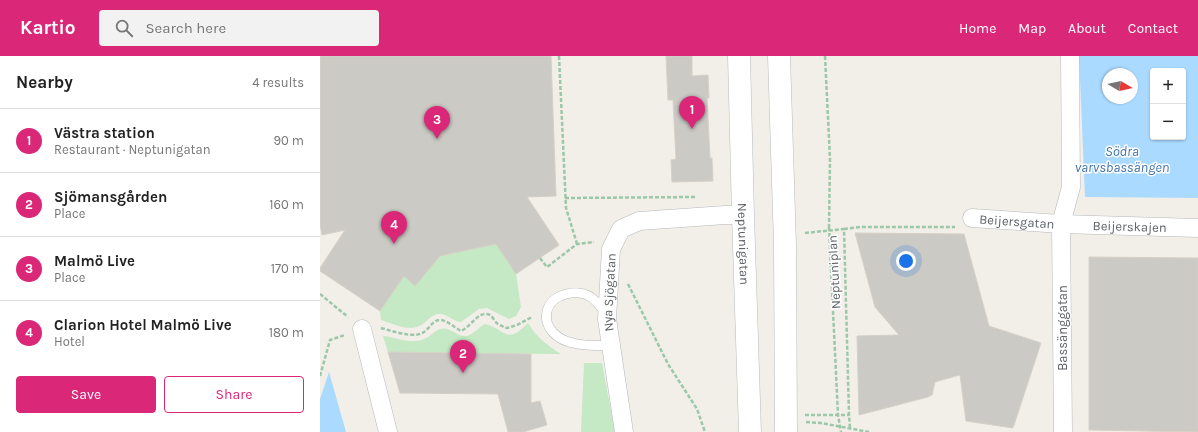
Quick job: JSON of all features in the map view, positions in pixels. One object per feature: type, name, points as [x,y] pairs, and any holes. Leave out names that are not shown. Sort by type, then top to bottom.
[{"type":"street","name":"Neptunigatan","points":[[739,56],[750,432]]},
{"type":"street","points":[[779,56],[785,245],[787,430]]},
{"type":"street","name":"Bassänggatan","points":[[1063,432],[1061,224],[1071,187],[1070,56]]},
{"type":"street","name":"Nya Sjögatan","points":[[624,432],[607,320],[611,250],[621,229],[639,221],[743,215]]},
{"type":"street","name":"Beijersgatan","points":[[972,218],[1061,224]]},
{"type":"street","name":"Beijerskajen","points":[[1061,224],[1198,228]]},
{"type":"street","points":[[362,329],[388,432]]},
{"type":"lane","points":[[607,320],[598,303],[579,292],[560,296],[552,303],[548,310],[547,318],[549,327],[556,336],[573,343],[590,346],[610,345]]},
{"type":"path","points":[[559,56],[565,198],[566,208],[577,244]]},
{"type":"path","name":"Neptuniplan","points":[[825,56],[830,159],[829,228],[844,229],[850,428],[869,432]]},
{"type":"path","points":[[565,198],[702,196]]},
{"type":"path","points":[[844,229],[860,227],[963,227],[972,218]]},
{"type":"path","points":[[798,234],[829,228],[838,415],[841,432]]},
{"type":"path","points":[[540,258],[547,267],[577,244],[597,242],[611,250]]},
{"type":"path","points":[[627,280],[668,364],[697,409],[705,432]]},
{"type":"path","points":[[320,294],[362,329]]},
{"type":"path","points":[[381,328],[400,333],[419,335],[439,320],[446,322],[461,331],[468,328],[477,317],[484,314],[491,316],[499,326],[507,328],[548,310]]},
{"type":"path","points":[[320,376],[330,340]]},
{"type":"path","points":[[805,415],[849,415]]},
{"type":"green space","points":[[496,244],[516,274],[521,307],[516,316],[509,319],[487,308],[479,309],[461,322],[438,314],[418,327],[413,328],[402,327],[381,320],[380,311],[404,276],[415,285],[448,247],[450,254]]},
{"type":"green space","points":[[528,323],[543,341],[561,354],[388,352],[383,336],[409,341],[419,341],[444,328],[460,335],[467,336],[485,324],[510,335],[521,330]]},
{"type":"green space","points":[[584,363],[602,363],[615,432],[581,432]]},
{"type":"water","name":"Södra varvsbassängen","points":[[1079,56],[1198,56],[1198,198],[1085,197]]},
{"type":"water","points":[[320,368],[329,372],[346,432],[320,432]]},
{"type":"pier","points":[[320,368],[329,372],[320,399]]},
{"type":"building","points":[[320,56],[551,56],[556,196],[527,197],[559,245],[516,274],[496,244],[440,256],[415,286],[404,276],[380,311],[320,271],[320,268],[345,230],[322,235],[320,224]]},
{"type":"building","points":[[666,56],[692,56],[692,76],[708,75],[709,98],[707,98],[710,158],[712,158],[713,181],[672,182],[671,160],[676,159],[673,100],[668,100]]},
{"type":"building","points":[[855,233],[964,234],[989,326],[1041,343],[1013,428],[966,421],[960,375],[935,382],[932,395],[928,397],[859,415],[857,336],[899,335],[875,307]]},
{"type":"building","points":[[1089,257],[1198,258],[1198,432],[1089,430]]},
{"type":"building","points":[[388,352],[531,354],[531,403],[540,401],[547,425],[523,432],[508,432],[498,394],[400,393]]},
{"type":"place","name":"Västra station","points":[[692,129]]},
{"type":"place","name":"Malmö Live","points":[[437,139]]},
{"type":"place","name":"Clarion Hotel Malmö Live","points":[[394,244]]},
{"type":"place","name":"Sjömansgården","points":[[463,373]]}]
